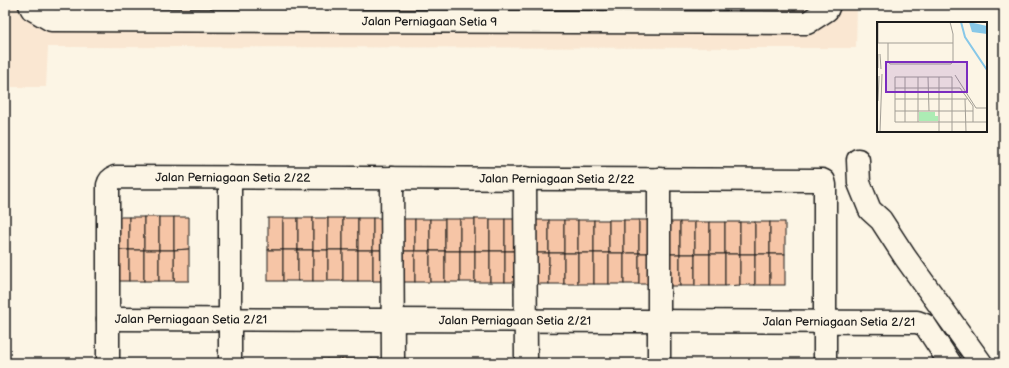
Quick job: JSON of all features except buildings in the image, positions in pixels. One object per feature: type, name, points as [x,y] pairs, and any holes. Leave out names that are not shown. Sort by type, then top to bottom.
[{"type":"street","name":"Jalan Perniagaan Setia 9","points":[[31,7],[51,20],[791,23],[807,23],[828,8]]},
{"type":"street","points":[[858,160],[859,183],[870,210],[881,220],[905,257],[981,363]]},
{"type":"street","name":"Jalan Perniagaan Setia 2/22","points":[[108,319],[109,182],[115,177],[818,179],[824,181],[825,185],[825,363]]},
{"type":"street","points":[[230,177],[230,363]]},
{"type":"street","points":[[392,178],[393,363]]},
{"type":"street","points":[[525,178],[526,363]]},
{"type":"street","points":[[659,179],[659,363]]},
{"type":"street","points":[[108,319],[108,363]]},
{"type":"street","name":"Jalan Perniagaan Setia 2/21","points":[[108,319],[918,322],[925,326],[950,363]]},
{"type":"shaded area","points":[[5,5],[857,5],[856,48],[48,47],[46,87],[5,87]]}]
